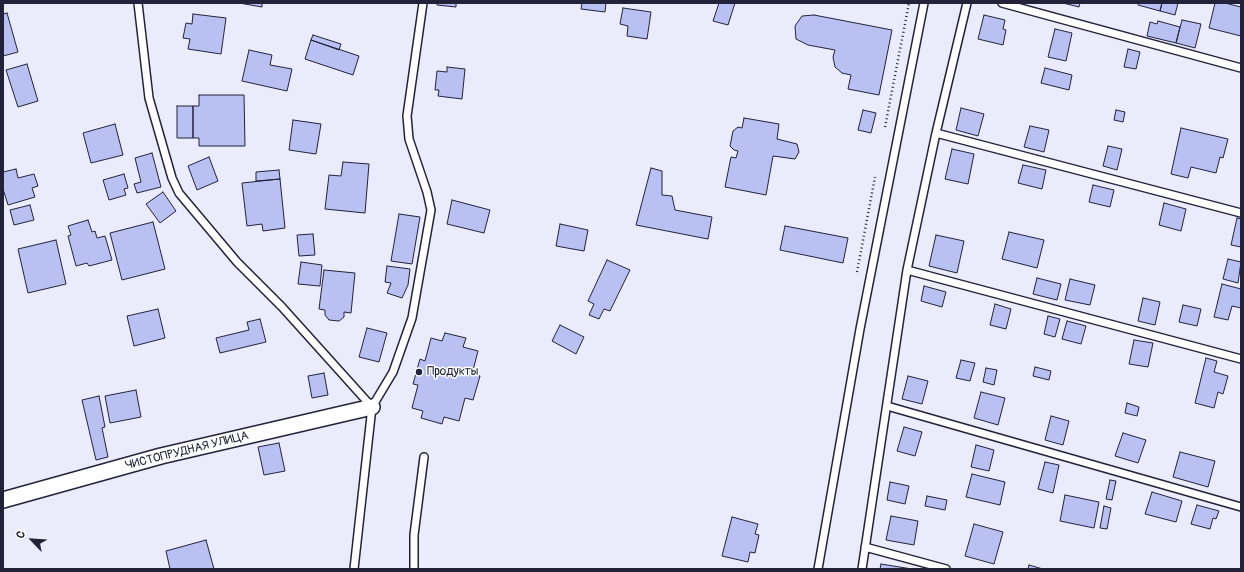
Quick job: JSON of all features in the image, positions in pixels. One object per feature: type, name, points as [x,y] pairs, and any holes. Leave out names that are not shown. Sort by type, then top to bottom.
[{"type":"street","name":"ЧИСТОПРУДНАЯ УЛИЦА","points":[[3,500],[161,456],[372,406]]},
{"type":"lane","points":[[138,3],[149,98],[172,178],[179,193],[237,262],[282,307],[372,406]]},
{"type":"lane","points":[[354,569],[372,406],[393,372],[412,318],[431,210],[427,192],[409,139],[407,116],[423,3]]},
{"type":"lane","points":[[818,569],[860,329],[924,3]]},
{"type":"lane","points":[[862,569],[907,270],[936,133],[967,3]]},
{"type":"lane","points":[[1002,3],[1241,68]]},
{"type":"lane","points":[[936,133],[1241,212]]},
{"type":"lane","points":[[907,270],[1241,359]]},
{"type":"lane","points":[[887,406],[1241,508]]},
{"type":"lane","points":[[414,569],[414,535],[424,457]]},
{"type":"lane","points":[[866,547],[946,569]]},
{"type":"building","points":[[239,3],[262,3],[262,7]]},
{"type":"building","points":[[437,3],[456,3],[456,7],[437,5]]},
{"type":"building","points":[[582,3],[606,3],[605,12],[581,9]]},
{"type":"building","points":[[719,3],[735,3],[728,25],[713,21]]},
{"type":"building","points":[[1063,3],[1080,3],[1079,7]]},
{"type":"building","points":[[1139,3],[1162,3],[1160,11],[1138,5]]},
{"type":"building","points":[[1162,3],[1178,3],[1175,15],[1160,11]]},
{"type":"building","points":[[1215,3],[1225,3],[1241,7],[1241,36],[1209,28]]},
{"type":"building","points":[[623,8],[651,12],[647,39],[627,36],[628,26],[620,24]]},
{"type":"building","points":[[7,13],[18,52],[3,56],[3,14]]},
{"type":"building","points":[[193,14],[226,18],[221,54],[188,49],[190,39],[183,38],[186,23],[192,24]]},
{"type":"building","points":[[814,15],[892,30],[879,95],[848,89],[851,75],[842,73],[835,67],[833,57],[835,50],[808,45],[796,39],[795,26],[802,16]]},
{"type":"building","points":[[984,15],[1005,20],[1003,29],[1006,30],[1003,45],[978,39]]},
{"type":"building","points":[[1182,20],[1201,24],[1195,48],[1176,43]]},
{"type":"building","points":[[1158,21],[1180,27],[1176,43],[1147,36],[1150,22],[1157,24]]},
{"type":"building","points":[[1055,29],[1072,33],[1066,61],[1048,57]]},
{"type":"building","points":[[313,35],[341,44],[339,50],[311,40]]},
{"type":"building","points":[[311,40],[359,56],[353,75],[305,59]]},
{"type":"building","points":[[1128,49],[1140,52],[1136,69],[1124,67]]},
{"type":"building","points":[[249,50],[272,55],[270,65],[292,69],[287,91],[242,81]]},
{"type":"building","points":[[27,64],[38,101],[18,107],[6,70]]},
{"type":"building","points":[[447,67],[465,69],[462,99],[438,96],[439,90],[435,90],[437,71],[447,72]]},
{"type":"building","points":[[1045,68],[1072,75],[1069,90],[1041,83]]},
{"type":"building","points":[[199,95],[244,95],[245,146],[199,146],[199,138],[193,138],[193,106],[199,106]]},
{"type":"building","points":[[177,106],[193,106],[193,138],[177,138]]},
{"type":"building","points":[[961,108],[984,114],[978,136],[956,130]]},
{"type":"building","points":[[863,110],[876,113],[871,133],[858,130]]},
{"type":"building","points":[[1116,110],[1125,112],[1123,122],[1114,120]]},
{"type":"building","points":[[744,118],[779,124],[777,139],[797,144],[799,152],[795,159],[773,156],[766,195],[725,187],[731,157],[736,158],[738,151],[734,150],[730,146],[733,131],[738,127],[742,128]]},
{"type":"building","points":[[293,120],[321,124],[316,154],[289,150]]},
{"type":"building","points":[[115,124],[123,155],[91,163],[83,133]]},
{"type":"building","points":[[1030,126],[1049,130],[1044,152],[1024,147]]},
{"type":"building","points":[[1181,128],[1228,139],[1223,158],[1220,157],[1216,173],[1191,167],[1188,178],[1171,174]]},
{"type":"building","points":[[1108,146],[1122,149],[1117,170],[1103,166]]},
{"type":"building","points":[[952,149],[974,154],[968,184],[945,179]]},
{"type":"building","points":[[152,153],[161,187],[137,193],[134,184],[141,182],[135,158]]},
{"type":"building","points":[[209,157],[218,181],[197,190],[188,166]]},
{"type":"building","points":[[343,162],[369,164],[365,213],[325,209],[329,175],[341,176]]},
{"type":"building","points":[[1023,165],[1046,170],[1042,189],[1018,183]]},
{"type":"building","points":[[651,168],[662,171],[662,195],[672,196],[675,210],[712,217],[708,239],[636,225]]},
{"type":"building","points":[[16,169],[18,178],[34,174],[38,186],[32,188],[35,197],[8,205],[3,189],[3,172]]},
{"type":"building","points":[[279,170],[280,179],[256,181],[256,172]]},
{"type":"building","points":[[124,174],[128,188],[124,189],[126,195],[109,200],[103,180]]},
{"type":"building","points":[[280,179],[285,228],[263,231],[262,224],[247,226],[242,183]]},
{"type":"building","points":[[1093,185],[1114,190],[1110,207],[1089,202]]},
{"type":"building","points":[[163,192],[176,211],[160,223],[146,204]]},
{"type":"building","points":[[452,200],[490,210],[484,233],[447,224]]},
{"type":"building","points":[[1164,203],[1186,209],[1181,231],[1159,225]]},
{"type":"building","points":[[30,205],[34,220],[14,225],[10,210]]},
{"type":"building","points":[[399,214],[420,217],[412,264],[391,261]]},
{"type":"building","points":[[1237,218],[1241,219],[1241,247],[1231,245]]},
{"type":"building","points":[[88,220],[92,232],[95,231],[97,238],[105,236],[112,260],[89,266],[87,263],[76,266],[68,236],[71,235],[68,226]]},
{"type":"building","points":[[153,222],[165,269],[122,280],[110,233]]},
{"type":"building","points":[[560,224],[588,230],[584,251],[556,246]]},
{"type":"building","points":[[785,226],[848,238],[843,263],[780,250]]},
{"type":"building","points":[[1009,232],[1044,240],[1037,268],[1002,259]]},
{"type":"building","points":[[313,234],[315,255],[299,256],[297,235]]},
{"type":"building","points":[[936,235],[964,241],[957,273],[929,266]]},
{"type":"building","points":[[56,240],[66,284],[28,293],[18,249]]},
{"type":"building","points":[[1228,259],[1241,262],[1238,283],[1223,279]]},
{"type":"building","points":[[607,260],[630,270],[610,311],[604,309],[599,319],[589,315],[594,304],[588,301]]},
{"type":"building","points":[[301,262],[322,265],[320,286],[298,284]]},
{"type":"building","points":[[387,266],[410,269],[408,285],[402,298],[387,293],[391,283],[385,282]]},
{"type":"building","points":[[324,270],[355,273],[351,313],[344,312],[344,317],[339,321],[329,320],[325,315],[325,310],[319,309]]},
{"type":"building","points":[[1037,278],[1061,284],[1057,300],[1033,294]]},
{"type":"building","points":[[1070,279],[1095,285],[1090,305],[1065,300]]},
{"type":"building","points":[[1222,284],[1241,289],[1241,308],[1232,306],[1228,320],[1214,317]]},
{"type":"building","points":[[924,286],[946,292],[942,307],[921,301]]},
{"type":"building","points":[[1143,298],[1160,302],[1155,325],[1138,321]]},
{"type":"building","points":[[995,304],[1011,309],[1006,329],[990,325]]},
{"type":"building","points":[[1183,305],[1201,309],[1197,326],[1179,322]]},
{"type":"building","points":[[158,309],[165,338],[134,346],[127,316]]},
{"type":"building","points":[[1048,316],[1060,319],[1055,337],[1044,334]]},
{"type":"building","points":[[260,319],[266,342],[220,353],[216,338],[249,330],[247,322]]},
{"type":"building","points":[[1067,321],[1086,326],[1081,344],[1062,339]]},
{"type":"building","points":[[560,325],[584,337],[576,354],[552,341]]},
{"type":"building","points":[[367,328],[387,333],[379,362],[359,357]]},
{"type":"building","points":[[445,333],[466,338],[463,347],[478,351],[472,374],[480,376],[473,400],[465,398],[459,421],[444,417],[442,424],[421,418],[423,411],[412,408],[418,385],[413,384],[420,359],[425,361],[431,338],[442,341]]},
{"type":"building","points":[[1134,340],[1153,343],[1148,367],[1129,364]]},
{"type":"building","points":[[1206,358],[1217,361],[1214,372],[1228,376],[1223,394],[1218,392],[1214,408],[1195,403]]},
{"type":"building","points":[[961,360],[975,363],[970,381],[956,378]]},
{"type":"building","points":[[1035,367],[1051,371],[1049,380],[1033,376]]},
{"type":"building","points":[[986,368],[997,370],[994,385],[983,382]]},
{"type":"building","points":[[324,373],[328,395],[312,398],[308,376]]},
{"type":"building","points":[[908,376],[928,381],[922,404],[902,399]]},
{"type":"building","points":[[136,390],[141,417],[110,423],[105,396]]},
{"type":"building","points":[[981,392],[1005,398],[998,425],[974,418]]},
{"type":"building","points":[[99,396],[105,427],[102,428],[108,457],[96,460],[82,400]]},
{"type":"building","points":[[1127,403],[1139,407],[1137,416],[1125,413]]},
{"type":"building","points":[[1051,416],[1069,421],[1063,445],[1045,440]]},
{"type":"building","points":[[904,427],[922,432],[915,456],[897,451]]},
{"type":"building","points":[[1123,433],[1146,440],[1138,463],[1115,456]]},
{"type":"building","points":[[279,443],[285,471],[264,475],[258,447]]},
{"type":"building","points":[[976,445],[994,450],[989,471],[971,467]]},
{"type":"building","points":[[1180,452],[1215,461],[1208,487],[1173,477]]},
{"type":"building","points":[[1045,462],[1059,465],[1053,493],[1038,489]]},
{"type":"building","points":[[972,474],[1005,482],[1000,505],[966,497]]},
{"type":"building","points":[[1110,480],[1116,481],[1112,500],[1106,499]]},
{"type":"building","points":[[890,482],[909,486],[905,504],[887,500]]},
{"type":"building","points":[[1152,492],[1182,501],[1176,522],[1145,514]]},
{"type":"building","points":[[1065,495],[1099,502],[1094,528],[1060,521]]},
{"type":"building","points":[[927,496],[947,500],[945,510],[925,506]]},
{"type":"building","points":[[1197,505],[1219,511],[1216,519],[1213,518],[1210,529],[1191,524]]},
{"type":"building","points":[[1104,506],[1111,508],[1107,529],[1100,528]]},
{"type":"building","points":[[891,516],[918,521],[914,545],[886,540]]},
{"type":"building","points":[[732,517],[758,524],[755,534],[759,535],[755,553],[750,552],[748,562],[722,556]]},
{"type":"building","points":[[974,524],[1003,532],[994,564],[965,556]]},
{"type":"building","points":[[206,540],[214,569],[170,569],[166,551]]},
{"type":"building","points":[[881,564],[912,569],[880,569]]},
{"type":"building","points":[[1029,565],[1043,569],[1028,569]]},
{"type":"place","name":"Продукты","points":[[419,372]]}]
